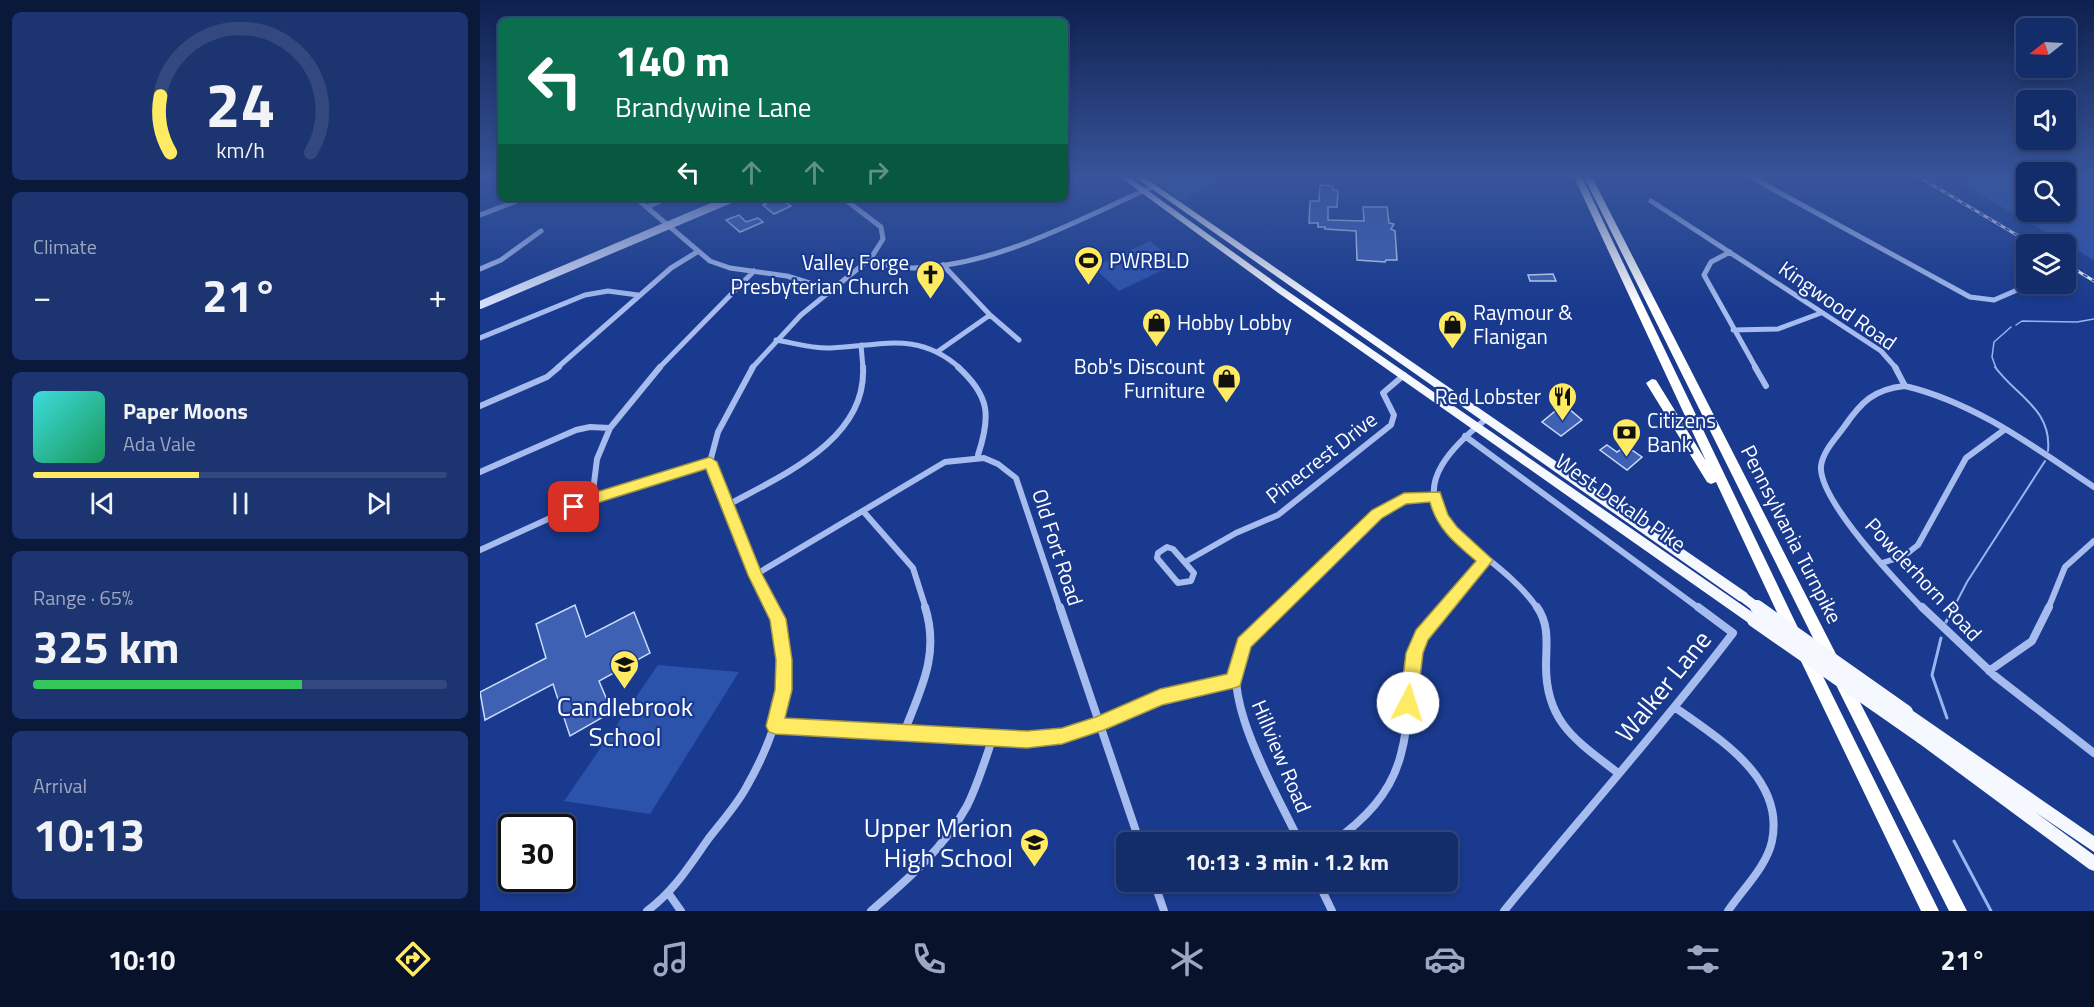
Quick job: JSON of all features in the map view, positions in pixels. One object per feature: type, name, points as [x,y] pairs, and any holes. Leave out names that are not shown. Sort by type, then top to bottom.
[{"type":"highway","name":"West Dekalb Pike","points":[[1183,220],[1404,375],[1481,423],[1743,597],[2094,845]]},
{"type":"highway","name":"West Dekalb Pike","points":[[1197,220],[1754,620],[1922,737],[2094,864]]},
{"type":"highway","name":"Pennsylvania Turnpike","points":[[1598,220],[1754,550],[1930,911]]},
{"type":"highway","name":"Pennsylvania Turnpike","points":[[1609,220],[1958,911]]},
{"type":"highway","points":[[1652,383],[1754,550]]},
{"type":"main road","points":[[480,305],[685,220]]},
{"type":"street","points":[[660,220],[697,252],[716,264],[787,276],[832,290]]},
{"type":"street","points":[[647,911],[669,894],[747,787],[775,726],[784,690],[784,660],[778,619],[755,575],[710,462],[718,432],[752,368],[776,340],[867,262],[881,244],[882,231],[874,220]]},
{"type":"street","points":[[867,262],[914,268],[943,265],[1021,243],[1076,220]]},
{"type":"street","name":"Kingwood Road","points":[[1680,220],[1881,351],[1894,365],[1905,386]]},
{"type":"street","points":[[1829,220],[1970,297],[1981,301],[1996,301],[2016,291]]},
{"type":"street","points":[[480,269],[506,256],[541,231]]},
{"type":"street","points":[[480,406],[547,376],[671,268],[697,252]]},
{"type":"street","points":[[1730,252],[1711,262],[1704,269],[1704,275],[1766,386]]},
{"type":"street","points":[[943,265],[990,315],[1019,340]]},
{"type":"street","points":[[592,499],[597,459],[610,428],[665,361],[754,271]]},
{"type":"street","points":[[480,339],[585,295],[608,291],[638,296]]},
{"type":"street","points":[[1733,330],[1778,329],[1821,313]]},
{"type":"street","points":[[937,352],[990,315]]},
{"type":"street","points":[[755,575],[945,462],[978,455],[986,430],[988,412],[981,396],[957,367],[937,352],[903,342],[828,348],[776,340]]},
{"type":"street","points":[[726,506],[836,437],[854,412],[863,388],[861,345]]},
{"type":"street","name":"Pinecrest Drive","points":[[1185,562],[1236,533],[1278,514],[1390,425],[1394,415],[1383,393],[1388,386],[1404,375]]},
{"type":"street","points":[[1905,386],[1932,391],[1955,400],[2094,487]]},
{"type":"street","name":"Powderhorn Road","points":[[1905,386],[1884,388],[1863,399],[1824,456],[1821,470],[1835,503],[1882,564],[1989,671],[2094,753]]},
{"type":"street","points":[[1481,423],[1439,462],[1434,479],[1435,496],[1441,517],[1452,531],[1539,609],[1545,622],[1547,638],[1546,689],[1550,707],[1559,723],[1618,773]]},
{"type":"street","points":[[480,472],[576,430],[590,427],[610,428]]},
{"type":"street","points":[[1882,564],[1904,556],[1918,545],[1966,458],[2004,430]]},
{"type":"street","name":"Walker Lane","points":[[1465,436],[1733,633],[1676,708],[1618,773],[1504,911]]},
{"type":"street","name":"Old Fort Road","points":[[978,455],[1000,464],[1016,478],[1136,832]]},
{"type":"street","points":[[480,550],[592,499],[710,462]]},
{"type":"street","name":"Hillview Road","points":[[1295,832],[1241,711],[1234,681],[1244,643],[1377,514],[1404,498],[1435,496]]},
{"type":"street","points":[[863,511],[913,568],[928,616],[932,645],[928,670],[904,732]]},
{"type":"street","points":[[1989,671],[2036,636],[2065,567],[2094,541]]},
{"type":"street","points":[[1167,548],[1173,549],[1185,562],[1194,577],[1185,583],[1178,583],[1157,558],[1158,553],[1167,548]]},
{"type":"street","points":[[1348,832],[1382,799],[1406,744],[1410,678],[1414,653],[1422,635],[1486,560]]},
{"type":"street","points":[[775,726],[1027,740],[1062,736],[1098,725],[1160,697],[1234,681]]},
{"type":"street","points":[[1676,708],[1739,755],[1761,781],[1772,810],[1772,843],[1728,911]]},
{"type":"street","points":[[871,911],[915,870],[962,815],[980,777],[993,737]]},
{"type":"street","points":[[1157,892],[1164,911]]},
{"type":"street","points":[[1323,892],[1332,911]]},
{"type":"street","points":[[669,894],[681,911]]},
{"type":"shaded area","points":[[2076,220],[2094,220],[2094,260],[2076,250],[2076,234],[2049,234],[2028,222],[2076,222]]},
{"type":"shaded area","points":[[1150,241],[1177,263],[1119,291],[1093,267]]},
{"type":"shaded area","points":[[658,665],[739,672],[650,814],[564,801]]},
{"type":"building","points":[[726,220],[744,220],[746,222],[760,220],[763,222],[740,232]]},
{"type":"building","points":[[1309,220],[1389,220],[1389,223],[1394,224],[1391,229],[1395,231],[1397,260],[1386,260],[1385,262],[1357,260],[1356,231],[1325,229],[1325,227],[1318,227],[1318,223],[1309,223]]},
{"type":"building","points":[[1553,274],[1556,281],[1530,281],[1528,275]]},
{"type":"building","name":"Red Lobster","points":[[1560,407],[1569,409],[1582,420],[1561,436],[1542,422]]},
{"type":"building","name":"Citizens Bank","points":[[1607,445],[1617,452],[1626,446],[1642,457],[1627,470],[1600,450]]},
{"type":"building","points":[[575,605],[586,637],[634,612],[650,653],[599,681],[612,712],[570,736],[553,684],[485,720],[480,692],[546,658],[536,624]]},
{"type":"waterway","points":[[2016,325],[2022,321],[2077,322],[2094,319]]},
{"type":"waterway","points":[[1996,368],[1992,357],[1994,342],[2011,327]]},
{"type":"waterway","points":[[1995,367],[2039,414],[2048,437],[2048,451]]},
{"type":"waterway","points":[[1953,609],[1967,582],[2045,461]]},
{"type":"waterway","points":[[1946,622],[1954,607]]},
{"type":"waterway","points":[[1941,638],[1932,675],[1947,718]]},
{"type":"waterway","points":[[1954,841],[1991,911]]},
{"type":"railway","points":[[1991,220],[2016,235]]},
{"type":"railway","points":[[2076,270],[2094,281]]},
{"type":"place","name":"PWRBLD","points":[[1088,286]]},
{"type":"place","name":"Valley Forge Presbyterian Church","points":[[930,300]]},
{"type":"place","name":"Hobby Lobby","points":[[1156,348]]},
{"type":"place","name":"Raymour & Flanigan","points":[[1452,350]]},
{"type":"place","name":"Bob's Discount Furniture","points":[[1226,404]]},
{"type":"place","name":"Red Lobster","points":[[1562,422]]},
{"type":"place","name":"Citizens Bank","points":[[1626,458]]},
{"type":"place","name":"Candlebrook School","points":[[625,690]]},
{"type":"place","name":"Upper Merion High School","points":[[1034,868]]},
{"type":"route","points":[[574,507],[592,499],[710,462],[755,575],[778,619],[784,660],[784,690],[775,726],[1027,740],[1062,736],[1098,725],[1160,697],[1234,681],[1237,662],[1244,643],[1377,514],[1388,505],[1404,498],[1421,495],[1435,496],[1441,517],[1452,531],[1486,560],[1422,635],[1414,653],[1408,703]]}]
